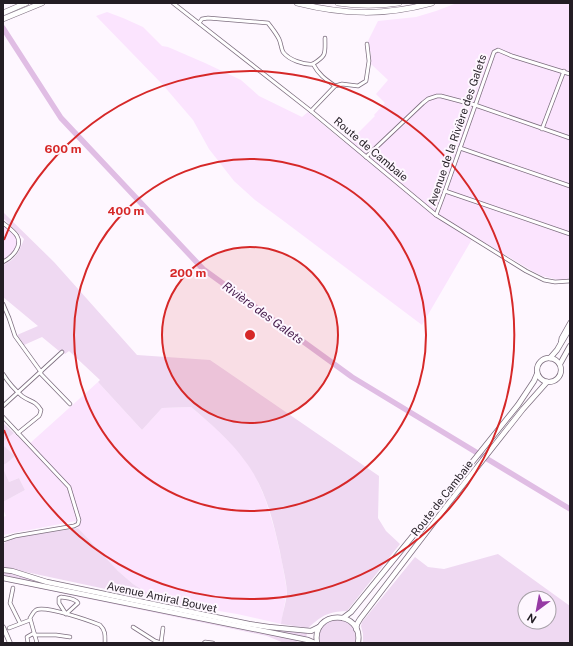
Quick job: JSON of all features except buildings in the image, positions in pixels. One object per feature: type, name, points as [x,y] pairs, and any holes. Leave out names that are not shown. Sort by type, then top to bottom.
[{"type":"highway","points":[[3,13],[26,3]]},
{"type":"highway","points":[[3,20],[42,3]]},
{"type":"highway","points":[[297,3],[336,11],[364,13],[390,12],[432,3]]},
{"type":"highway","points":[[338,3],[362,5],[399,3]]},
{"type":"main road","name":"Route de Cambaie","points":[[343,618],[351,612],[443,500],[518,405],[534,381],[537,374],[536,370],[538,363],[544,358],[550,358],[570,328]]},
{"type":"main road","name":"Route de Cambaie","points":[[356,629],[360,619],[523,409],[547,382],[555,381],[560,375],[560,364],[569,348]]},
{"type":"main road","points":[[550,358],[556,360],[560,364]]},
{"type":"main road","points":[[537,374],[541,380],[547,382]]},
{"type":"main road","name":"Avenue Amiral Bouvet","points":[[3,570],[12,571],[47,582],[249,624],[299,631],[311,631],[319,628]]},
{"type":"main road","name":"Avenue Amiral Bouvet","points":[[3,578],[308,640],[316,643]]},
{"type":"main road","points":[[316,643],[319,628],[326,620],[337,617],[343,618],[350,622],[356,629],[358,643]]},
{"type":"main road","points":[[3,627],[10,643]]},
{"type":"street","name":"Route de Cambaie","points":[[173,3],[311,111],[436,215],[526,271],[544,280],[555,282],[570,281]]},
{"type":"street","points":[[199,23],[202,19],[208,18],[268,23],[279,39],[283,51],[288,56],[304,63],[313,64],[325,54],[326,38]]},
{"type":"street","points":[[311,111],[335,86],[342,84],[358,86],[366,81],[369,61],[367,44]]},
{"type":"street","name":"Avenue de la Rivière des Galets","points":[[436,215],[494,52],[498,50],[512,56],[564,72]]},
{"type":"street","points":[[313,64],[318,72],[335,86]]},
{"type":"street","points":[[542,129],[564,72],[570,74]]},
{"type":"street","points":[[366,157],[428,99],[437,96],[475,106],[570,138]]},
{"type":"street","points":[[460,148],[570,186]]},
{"type":"street","points":[[445,192],[570,234]]},
{"type":"street","points":[[3,223],[14,232],[19,239],[19,243],[11,258],[3,262]]},
{"type":"street","points":[[3,304],[15,336],[41,372],[70,404]]},
{"type":"street","points":[[560,345],[560,338],[570,322]]},
{"type":"street","points":[[3,406],[62,352]]},
{"type":"street","points":[[3,374],[24,398],[35,402],[41,411],[39,416],[18,433]]},
{"type":"street","points":[[3,417],[68,487],[79,520],[78,524],[74,526],[15,536],[3,540]]},
{"type":"street","points":[[13,588],[10,604],[20,623]]},
{"type":"street","points":[[61,597],[76,600],[78,602],[66,614],[58,601],[61,597]]},
{"type":"street","points":[[37,643],[30,620],[33,613],[40,609],[66,614],[100,625],[104,629],[105,643]]},
{"type":"street","points":[[9,628],[30,620]]},
{"type":"street","points":[[133,627],[161,643],[163,628]]},
{"type":"street","points":[[28,643],[27,637],[34,634],[70,637]]},
{"type":"street","points":[[150,643],[152,641],[156,641]]},
{"type":"street","points":[[204,643],[213,643]]},
{"type":"shaded area","points":[[457,3],[570,3],[570,279],[559,280],[542,276],[473,236],[422,325],[255,200],[234,181],[209,149],[193,120],[163,85],[96,16],[107,12],[143,27],[162,46],[168,47],[241,80],[259,96],[302,117],[308,112],[344,142],[352,139],[375,116],[374,115],[385,103],[376,94],[388,80],[371,64],[371,53],[369,51],[368,41],[378,21],[416,17]]},
{"type":"shaded area","points":[[3,212],[54,262],[137,355],[210,360],[379,476],[378,518],[386,531],[400,544],[347,611],[330,613],[308,628],[281,624],[287,591],[280,552],[263,493],[252,471],[239,453],[220,432],[191,407],[162,408],[142,430],[98,382],[100,380],[69,351],[65,354],[61,350],[59,351],[42,337],[24,345],[17,335],[38,326],[3,297],[3,265],[14,258],[24,239],[3,218]]},
{"type":"shaded area","points":[[3,221],[20,237],[21,247],[7,263],[3,264]]},
{"type":"shaded area","points":[[98,382],[142,430],[162,408],[191,407],[219,431],[246,461],[254,473],[265,498],[282,562],[287,591],[281,624],[237,614],[171,603],[146,592],[133,584],[118,571],[78,528],[76,521],[3,535],[3,517],[6,516],[3,509],[3,502],[25,490],[19,478],[9,482],[3,465],[15,456],[3,445],[3,442],[14,433],[28,445]]},
{"type":"shaded area","points":[[3,423],[14,433],[3,442]]},
{"type":"shaded area","points":[[3,445],[15,456],[3,465]]},
{"type":"shaded area","points":[[3,468],[9,482],[19,478],[25,490],[3,502]]},
{"type":"shaded area","points":[[78,528],[118,571],[133,584],[146,592],[171,603],[3,568],[3,544],[12,538]]},
{"type":"shaded area","points":[[498,554],[548,590],[517,590],[517,630],[557,630],[557,597],[570,606],[570,643],[363,643],[362,622],[415,557],[428,567],[444,569]]},
{"type":"shaded area","points":[[3,571],[257,628],[307,633],[306,639],[3,577]]},
{"type":"shaded area","points":[[3,579],[296,640],[301,643],[284,643],[267,636],[3,581]]},
{"type":"shaded area","points":[[335,619],[345,621],[352,625],[356,643],[318,643],[320,631],[324,625]]},
{"type":"waterway","name":"Rivière des Galets","points":[[3,28],[61,118],[203,269],[352,377],[570,509]]}]
